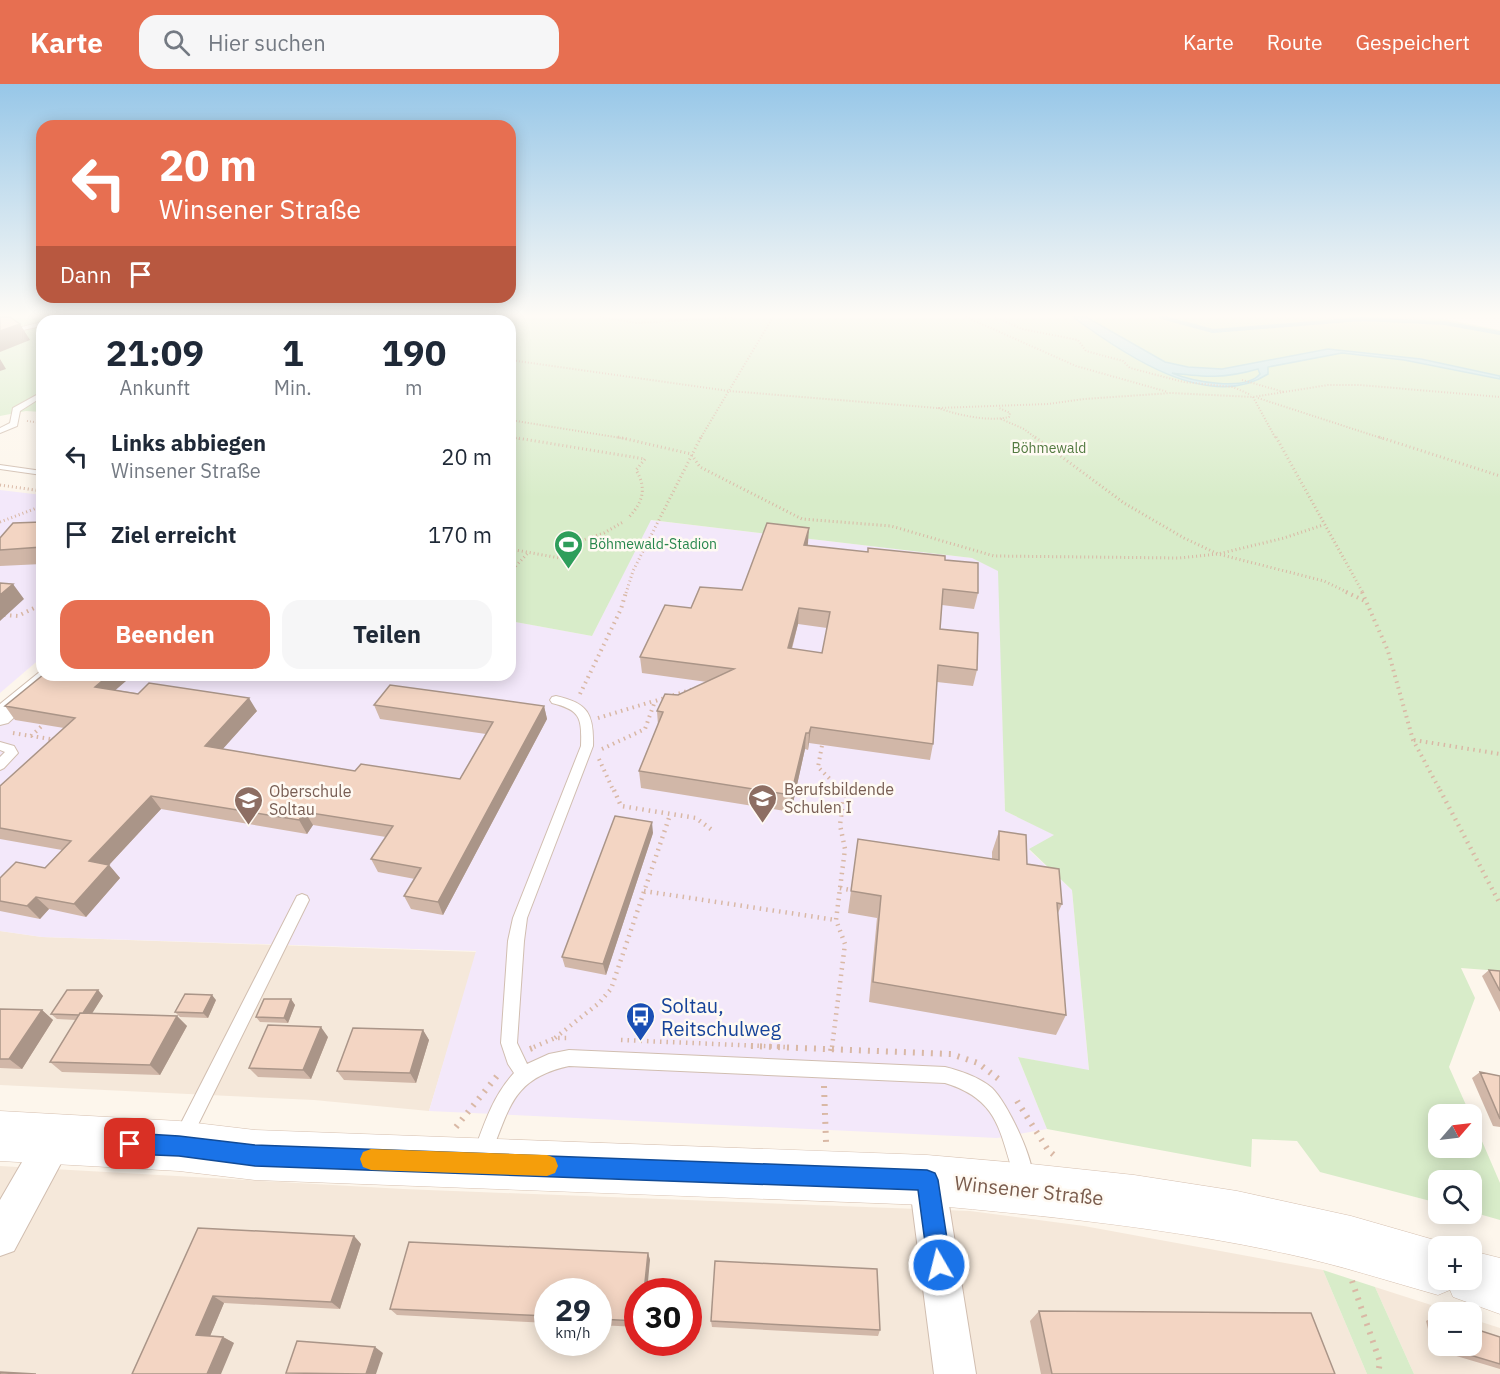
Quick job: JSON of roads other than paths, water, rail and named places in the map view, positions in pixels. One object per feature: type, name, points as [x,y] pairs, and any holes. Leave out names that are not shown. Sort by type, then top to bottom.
[{"type":"main road","name":"Winsener Straße","points":[[0,1136],[179,1146],[255,1155],[927,1180],[1028,1189],[1118,1199],[1240,1218],[1338,1239],[1428,1265]]},
{"type":"main road","points":[[1482,1281],[1500,1287]]},
{"type":"street","points":[[5,725],[45,681]]},
{"type":"street","points":[[0,1237],[57,1139]]},
{"type":"street","points":[[927,1180],[955,1374]]},
{"type":"lane","points":[[14,424],[16,410],[36,398]]},
{"type":"lane","points":[[0,422],[14,424]]},
{"type":"lane","points":[[0,431],[14,424]]},
{"type":"lane","points":[[0,467],[36,472]]},
{"type":"lane","points":[[524,1074],[514,1058],[509,1043],[516,941],[520,918],[587,746],[588,721],[580,709],[556,700]]},
{"type":"lane","points":[[0,746],[10,749],[12,753],[0,765]]},
{"type":"lane","points":[[179,1146],[302,900]]},
{"type":"lane","points":[[480,1163],[504,1097],[524,1074],[549,1060],[569,1058],[823,1070],[945,1076],[966,1081],[986,1094],[1000,1113],[1019,1158],[1028,1189]]},
{"type":"water","points":[[1176,377],[1231,384],[1260,377],[1244,384],[1219,387],[1193,383]]},
{"type":"place","name":"Böhmewald-Stadion","points":[[568,570]]},
{"type":"place","name":"Berufsbildende Schulen I","points":[[763,824]]},
{"type":"place","name":"Oberschule Soltau","points":[[248,826]]},
{"type":"place","name":"Soltau, Reitschulweg","points":[[640,1042]]},
{"type":"park label","name":"Böhmewald","points":[[1049,448]]}]
